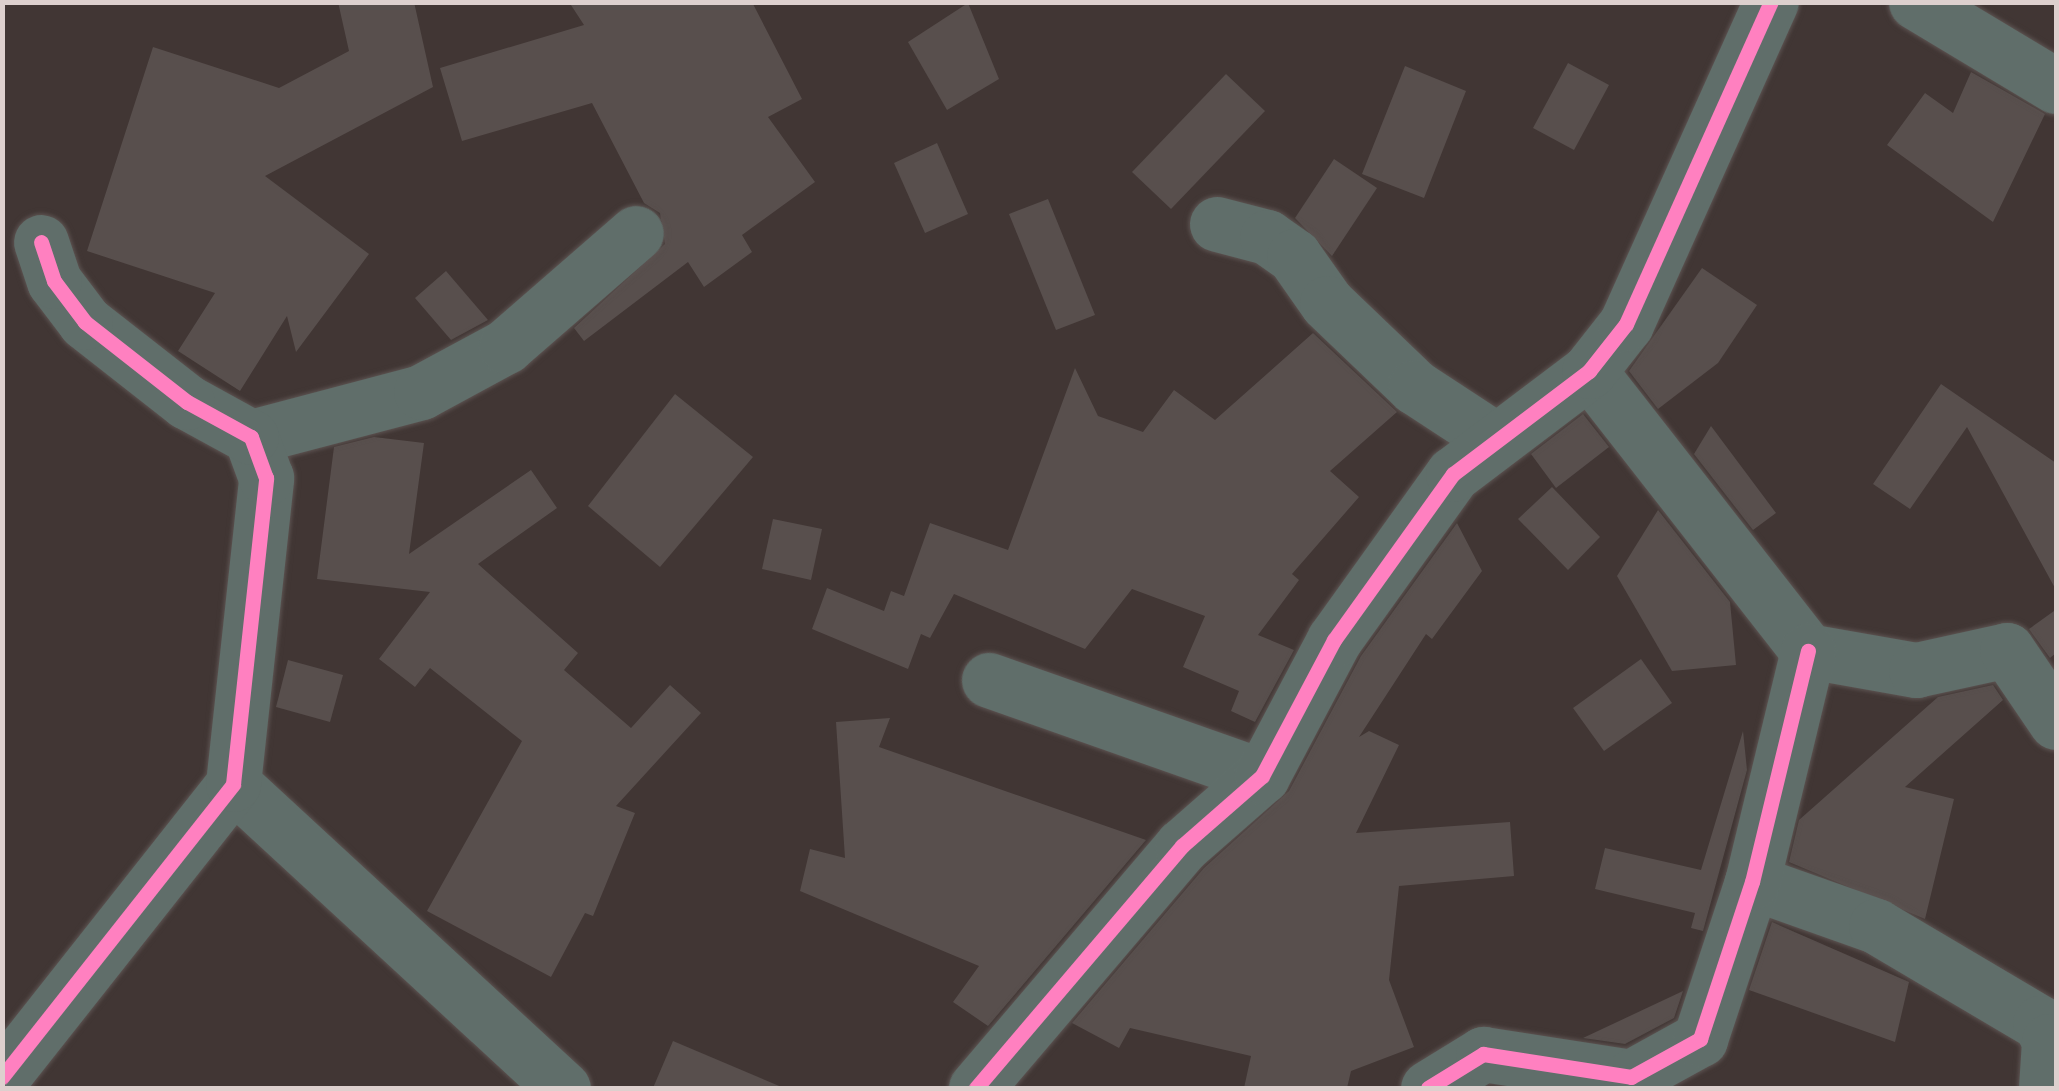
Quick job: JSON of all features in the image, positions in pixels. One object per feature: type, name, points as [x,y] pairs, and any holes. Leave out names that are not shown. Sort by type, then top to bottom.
[{"type":"street","points":[[976,1088],[1182,846],[1262,776],[1392,554],[1452,474],[1589,371],[1626,324],[1770,2]]},
{"type":"street","points":[[1916,2],[2056,86]]},
{"type":"street","points":[[1217,224],[1268,237],[1294,256],[1327,304],[1415,388],[1496,440]]},
{"type":"street","points":[[251,437],[421,392],[506,346],[636,233]]},
{"type":"street","points":[[2,1077],[233,784],[266,478],[251,437],[187,402],[85,322],[54,281],[41,242]]},
{"type":"street","points":[[1589,371],[1808,650],[1916,670],[2007,650],[2056,722]]},
{"type":"street","points":[[1428,1088],[1484,1054],[1631,1077],[1700,1038],[1752,882],[1808,650]]},
{"type":"street","points":[[989,680],[1262,776]]},
{"type":"street","points":[[233,784],[564,1088]]},
{"type":"street","points":[[1752,882],[1876,926],[2040,1022],[2049,1041],[2046,1088]]},
{"type":"building","points":[[338,2],[414,2],[433,87],[265,176],[369,254],[296,352],[287,316],[240,391],[178,351],[215,293],[87,251],[153,47],[279,88],[349,51]]},
{"type":"building","points":[[569,2],[752,2],[802,99],[768,117],[815,182],[742,235],[752,252],[704,287],[688,262],[584,341],[574,328],[665,244],[660,213],[644,203],[592,103],[462,141],[440,68],[584,25]]},
{"type":"building","points":[[968,3],[999,79],[947,110],[908,42]]},
{"type":"building","points":[[1568,63],[1609,85],[1574,150],[1533,128]]},
{"type":"building","points":[[1405,66],[1466,91],[1424,198],[1362,174]]},
{"type":"building","points":[[1971,72],[2045,114],[1993,222],[1887,145],[1925,93],[1953,113]]},
{"type":"building","points":[[1226,74],[1265,111],[1171,209],[1132,172]]},
{"type":"building","points":[[937,143],[968,214],[925,233],[894,163]]},
{"type":"building","points":[[1334,159],[1377,188],[1332,256],[1295,218]]},
{"type":"building","points":[[1048,199],[1095,315],[1056,330],[1009,214]]},
{"type":"building","points":[[1702,268],[1757,305],[1718,363],[1658,409],[1629,371]]},
{"type":"building","points":[[446,271],[488,320],[451,340],[415,298]]},
{"type":"building","points":[[1313,333],[1397,412],[1330,471],[1359,497],[1292,574],[1299,580],[1258,635],[1294,650],[1255,722],[1231,711],[1239,691],[1183,667],[1205,616],[1132,589],[1085,649],[954,594],[930,638],[921,634],[908,669],[812,629],[827,588],[884,611],[891,591],[904,596],[930,523],[1008,550],[1075,368],[1098,416],[1143,432],[1174,390],[1215,420]]},
{"type":"building","points":[[1941,384],[2056,463],[2056,590],[1967,427],[1910,509],[1873,484]]},
{"type":"building","points":[[675,394],[753,457],[660,567],[588,506]]},
{"type":"building","points":[[1583,414],[1609,447],[1556,488],[1531,454]]},
{"type":"building","points":[[1711,426],[1776,513],[1753,530],[1694,454]]},
{"type":"building","points":[[374,437],[424,443],[409,554],[531,470],[557,508],[478,564],[578,653],[564,670],[631,728],[670,685],[701,713],[616,806],[635,813],[593,916],[585,913],[551,977],[427,911],[522,741],[430,668],[415,687],[379,659],[430,592],[317,579],[334,447]]},
{"type":"building","points":[[1552,487],[1600,537],[1568,570],[1518,519]]},
{"type":"building","points":[[1658,510],[1730,602],[1736,665],[1672,671],[1617,576]]},
{"type":"building","points":[[773,519],[822,529],[811,580],[762,569]]},
{"type":"building","points":[[1457,523],[1482,571],[1432,639],[1426,634],[1359,737],[1369,731],[1399,745],[1356,833],[1510,822],[1514,876],[1399,886],[1389,980],[1414,1047],[1351,1071],[1347,1088],[1244,1088],[1251,1056],[1130,1028],[1119,1048],[1072,1023],[1204,868],[1289,791],[1361,656]]},
{"type":"building","points":[[2054,611],[2056,653],[2050,658],[2029,629]]},
{"type":"building","points":[[1641,659],[1672,703],[1604,751],[1573,708]]},
{"type":"building","points":[[288,660],[343,675],[330,722],[276,707]]},
{"type":"building","points":[[1993,685],[2003,700],[1905,787],[1954,799],[1925,919],[1789,862],[1799,820],[1938,697]]},
{"type":"building","points":[[890,718],[879,747],[1146,840],[988,1026],[953,1002],[979,966],[800,891],[810,849],[845,858],[836,722]]},
{"type":"building","points":[[1743,731],[1747,770],[1703,931],[1691,928],[1695,913],[1595,889],[1605,848],[1701,870]]},
{"type":"building","points":[[1772,922],[1909,982],[1895,1042],[1749,990]]},
{"type":"building","points":[[1683,991],[1674,1018],[1625,1044],[1583,1038]]},
{"type":"building","points":[[673,1041],[784,1088],[653,1088]]},
{"type":"cycle path","points":[[976,1088],[1182,846],[1262,776],[1334,640],[1453,474],[1589,371],[1626,324],[1771,2]]},
{"type":"cycle path","points":[[2,1077],[233,784],[266,478],[251,437],[187,402],[85,322],[54,281],[41,242]]},
{"type":"cycle path","points":[[1428,1088],[1483,1054],[1631,1077],[1700,1039],[1752,882],[1808,651]]}]
